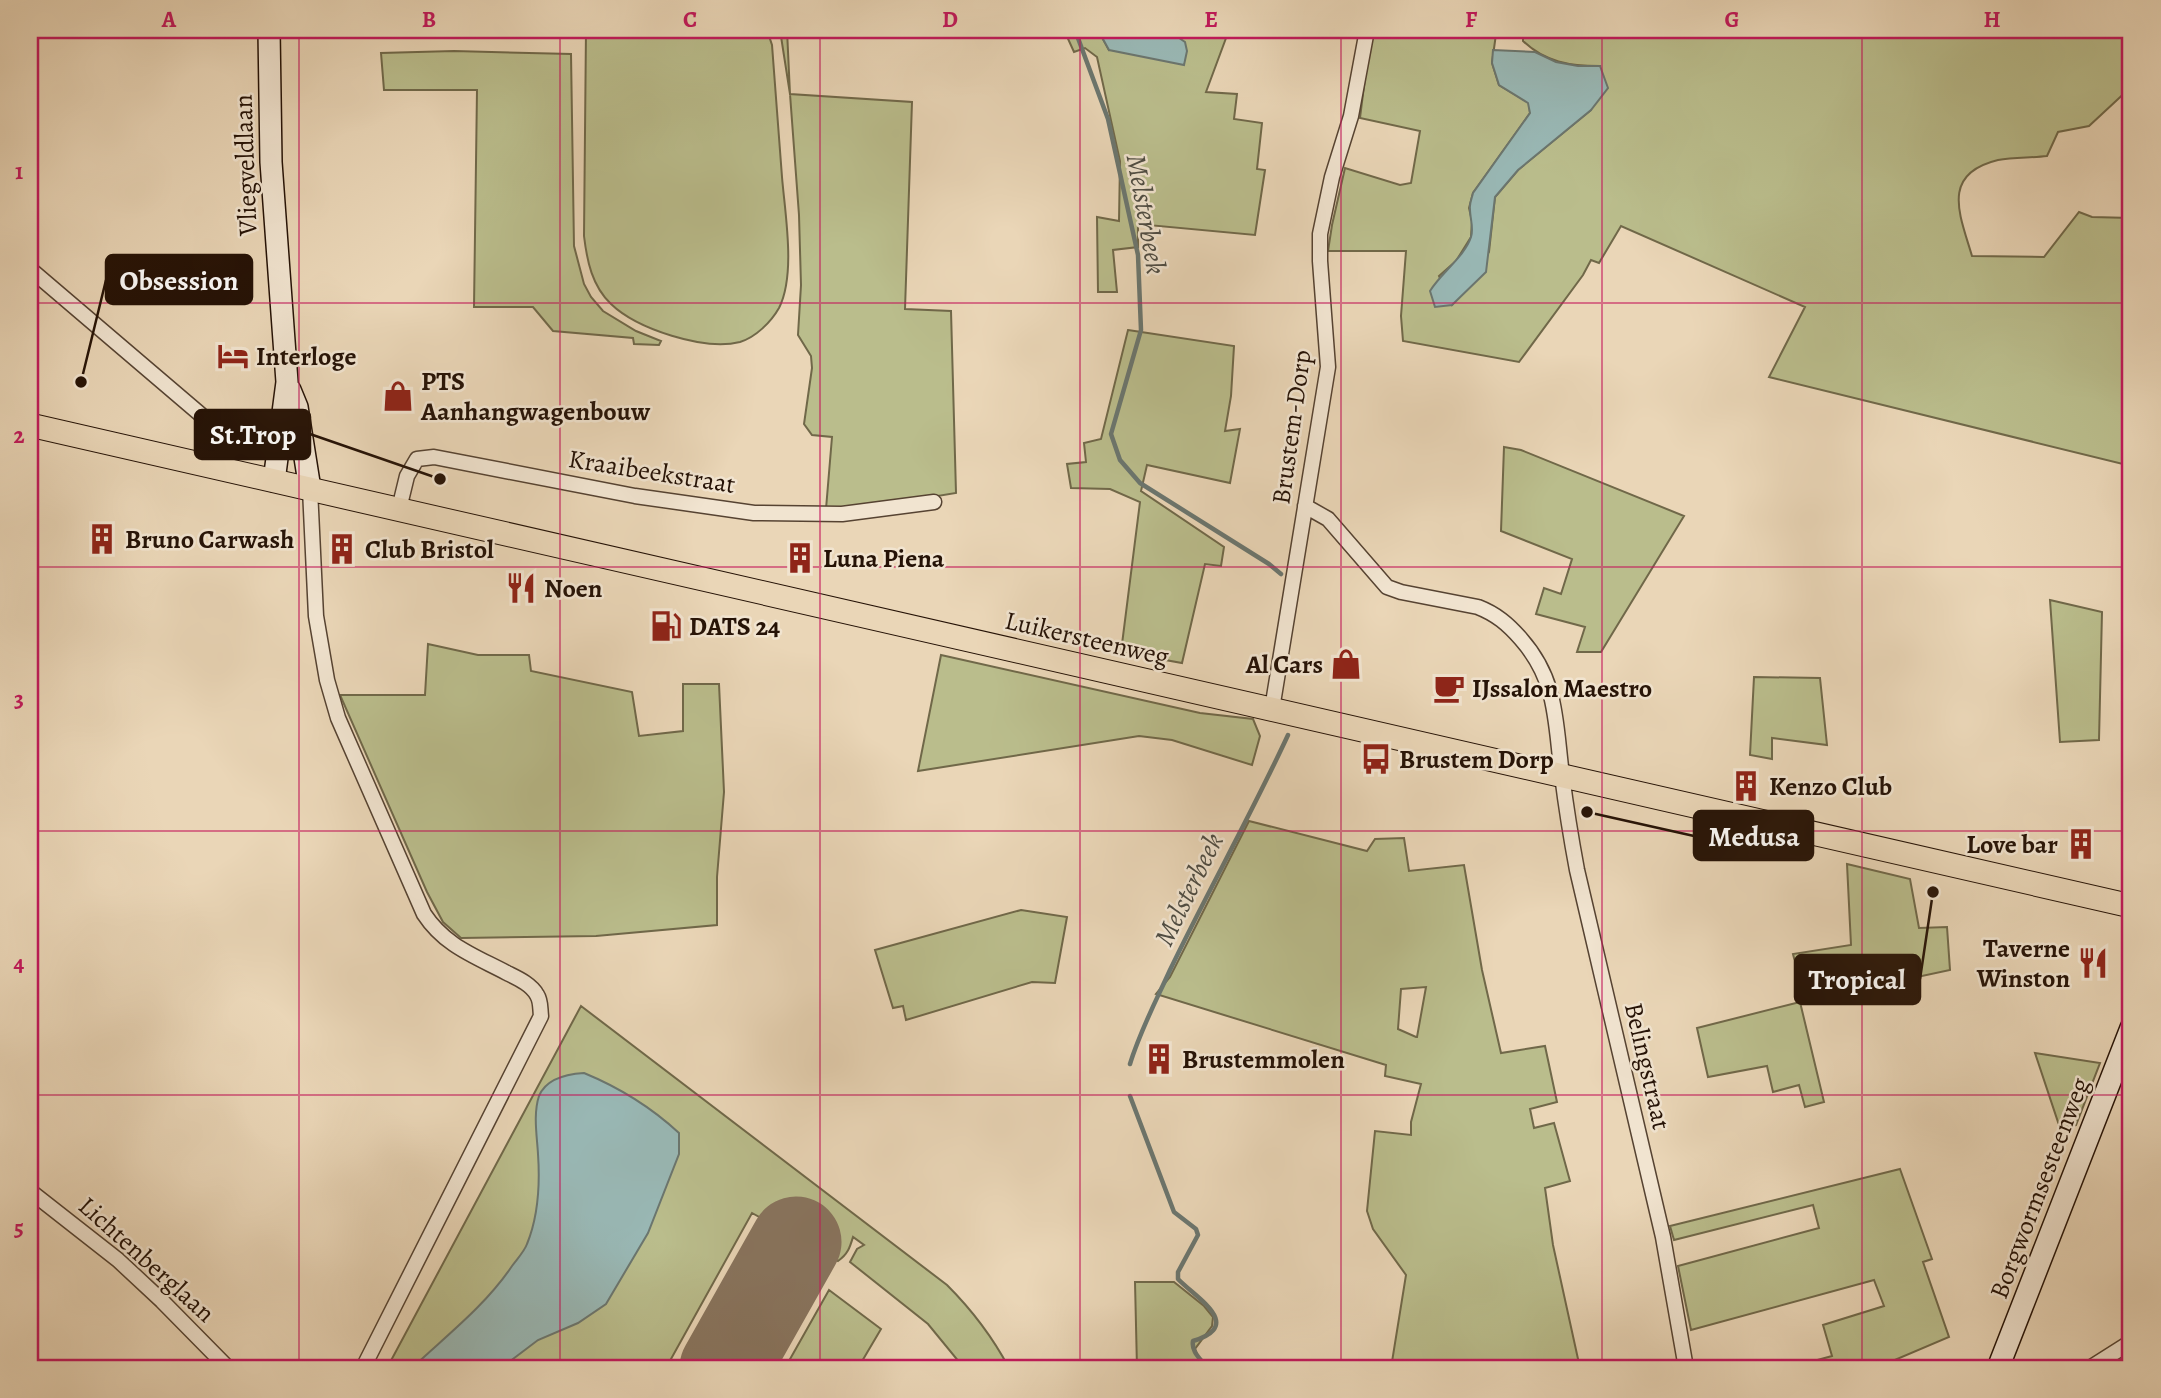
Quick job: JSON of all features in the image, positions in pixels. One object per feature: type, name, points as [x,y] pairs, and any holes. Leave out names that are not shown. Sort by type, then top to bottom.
[{"type":"main road","name":"Vliegveldlaan","points":[[269,30],[271,162],[287,382],[274,481]]},
{"type":"main road","name":"Vliegveldlaan","points":[[287,382],[297,407],[310,489]]},
{"type":"main road","name":"Luikersteenweg","points":[[30,425],[2131,906]]},
{"type":"main road","name":"Borgwormsesteenweg","points":[[1998,1368],[2131,1028]]},
{"type":"street","name":"Brustem-Dorp","points":[[1272,709],[1328,367],[1320,234],[1332,177],[1351,116],[1367,30]]},
{"type":"street","points":[[30,269],[200,414],[213,429],[205,466]]},
{"type":"street","name":"Kraaibeekstraat","points":[[399,509],[407,476],[417,459],[434,457],[635,495],[754,513],[842,514],[934,502]]},
{"type":"street","points":[[310,489],[316,616],[327,680],[338,718],[425,914],[435,931],[450,943],[520,980],[535,991],[540,999],[541,1016],[363,1368]]},
{"type":"street","name":"Belingstraat","points":[[1305,506],[1328,519],[1387,587],[1401,593],[1490,611],[1510,626],[1536,658],[1549,686],[1558,730],[1568,822],[1577,870],[1663,1237],[1686,1368]]},
{"type":"street","name":"Lichtenberglaan","points":[[30,1191],[118,1260],[228,1368]]},
{"type":"street","points":[[2090,1368],[2131,1342]]},
{"type":"green space","points":[[586,30],[767,30],[772,45],[788,261],[784,294],[779,308],[752,337],[725,344],[690,341],[672,336],[637,322],[623,313],[611,304],[599,289],[589,264],[584,236]]},
{"type":"green space","points":[[780,30],[787,30],[790,94]]},
{"type":"green space","points":[[1064,30],[1098,30],[1109,50],[1178,36],[1153,30],[1229,30],[1206,92],[1237,94],[1234,119],[1262,123],[1257,169],[1265,170],[1255,235],[1138,224],[1138,247],[1113,250],[1117,292],[1098,292],[1097,217],[1119,221],[1120,161],[1097,57],[1085,48],[1074,52]]},
{"type":"green space","points":[[1371,30],[1495,30],[1492,63],[1499,85],[1529,103],[1530,113],[1473,193],[1469,208],[1471,237],[1456,261],[1439,276],[1452,305],[1489,252],[1495,197],[1518,170],[1591,110],[1600,66],[1568,64],[1540,54],[1523,41],[1523,30],[2131,30],[2131,87],[2089,126],[2058,132],[2047,156],[2004,159],[1980,166],[1968,175],[1961,186],[1959,198],[1963,226],[1972,256],[2044,257],[2079,212],[2092,217],[2131,218],[2131,466],[1769,377],[1805,307],[1621,226],[1599,263],[1591,260],[1583,275],[1519,362],[1403,341],[1401,316],[1406,251],[1328,251],[1345,168],[1400,185],[1411,183],[1420,131],[1360,118]]},
{"type":"green space","points":[[454,51],[571,54],[574,246],[584,284],[603,311],[636,331],[661,341],[659,345],[634,344],[633,338],[553,331],[533,307],[474,307],[477,90],[384,90],[381,53]]},
{"type":"green space","points":[[790,94],[912,102],[905,309],[951,311],[956,493],[871,507],[826,509],[832,437],[812,435],[804,424],[812,368],[811,356],[798,335],[801,285],[799,215]]},
{"type":"green space","points":[[1128,330],[1234,346],[1231,396],[1225,431],[1240,429],[1230,483],[1147,465],[1141,491],[1224,547],[1221,566],[1205,564],[1182,663],[1121,652],[1140,502],[1110,489],[1071,488],[1067,464],[1086,462],[1084,443],[1101,439]]},
{"type":"green space","points":[[1504,447],[1521,450],[1684,516],[1601,652],[1577,652],[1585,627],[1536,614],[1544,588],[1561,594],[1572,559],[1501,531]]},
{"type":"green space","points":[[2050,600],[2102,612],[2099,740],[2060,742]]},
{"type":"green space","points":[[428,644],[478,655],[529,655],[531,671],[632,692],[639,736],[683,731],[683,684],[719,684],[724,792],[717,877],[717,925],[596,936],[461,938],[443,922],[427,892],[340,695],[425,695]]},
{"type":"green space","points":[[941,655],[1200,713],[1253,719],[1260,736],[1252,765],[1172,740],[1139,736],[918,771]]},
{"type":"green space","points":[[1754,677],[1820,678],[1827,745],[1772,738],[1772,759],[1750,755]]},
{"type":"green space","points":[[1249,821],[1367,851],[1375,839],[1404,838],[1409,871],[1464,865],[1482,970],[1501,1053],[1545,1046],[1557,1102],[1530,1109],[1534,1128],[1554,1123],[1570,1181],[1545,1188],[1553,1245],[1580,1368],[1391,1368],[1406,1275],[1373,1229],[1367,1211],[1375,1131],[1411,1135],[1411,1122],[1421,1084],[1385,1076],[1386,1065],[1156,994],[1170,977]],"holes":[[[1426,987],[1417,1037],[1398,1029],[1401,989]]]},
{"type":"green space","points":[[1847,864],[1910,879],[1919,928],[1947,927],[1950,970],[1805,1001],[1793,954],[1851,945]]},
{"type":"green space","points":[[1021,910],[1067,917],[1055,983],[1032,982],[906,1020],[903,1006],[893,1008],[875,950]]},
{"type":"green space","points":[[1800,1002],[1824,1102],[1805,1107],[1799,1085],[1773,1092],[1767,1066],[1708,1077],[1697,1028]]},
{"type":"green space","points":[[581,1006],[947,1285],[981,1324],[1009,1368],[964,1368],[928,1324],[850,1262],[857,1249],[864,1245],[853,1237],[850,1247],[838,1261],[752,1213],[666,1368],[387,1368]]},
{"type":"green space","points":[[2035,1053],[2100,1063],[2076,1125],[2060,1128]]},
{"type":"green space","points":[[1900,1169],[1932,1259],[1923,1262],[1949,1337],[1876,1368],[1788,1368],[1832,1356],[1823,1325],[1884,1306],[1874,1280],[1691,1330],[1678,1266],[1819,1228],[1813,1205],[1674,1240],[1670,1226]]},
{"type":"green space","points":[[1135,1282],[1174,1282],[1204,1306],[1213,1317],[1212,1326],[1195,1349],[1203,1368],[1137,1368]]},
{"type":"green space","points":[[829,1290],[881,1329],[858,1368],[785,1368]]},
{"type":"water","points":[[1143,29],[1176,36],[1185,42],[1187,51],[1184,65],[1109,50],[1098,30]]},
{"type":"water","points":[[1493,50],[1535,52],[1556,62],[1600,66],[1608,88],[1591,110],[1518,170],[1495,197],[1486,272],[1452,305],[1435,307],[1430,291],[1464,251],[1471,237],[1470,207],[1473,193],[1530,113],[1528,103],[1499,85],[1492,63]]},
{"type":"water","points":[[584,1073],[634,1099],[679,1133],[679,1154],[648,1233],[606,1304],[578,1323],[538,1340],[501,1368],[412,1368],[478,1307],[524,1250],[534,1223],[537,1200],[539,1165],[536,1118],[539,1096],[552,1082],[564,1076]]},
{"type":"waterway","name":"Melsterbeek","points":[[1075,30],[1108,119],[1138,255],[1141,330],[1111,434],[1120,460],[1140,483],[1281,574]]},
{"type":"waterway","name":"Melsterbeek","points":[[1130,1064],[1143,1028],[1170,970],[1288,735]]},
{"type":"waterway","name":"Melsterbeek","points":[[1130,1096],[1174,1212],[1196,1229],[1198,1235],[1178,1272],[1178,1279],[1212,1311],[1216,1319],[1215,1327],[1208,1335],[1193,1341],[1195,1352],[1207,1368]]},
{"type":"runway","points":[[725,1368],[796,1242]]},
{"type":"place","name":"Interloge","points":[[233,356]]},
{"type":"place","name":"Obsession","points":[[81,382]]},
{"type":"place","name":"PTS Aanhangwagenbouw","points":[[398,396]]},
{"type":"place","name":"St.Trop","points":[[440,479]]},
{"type":"place","name":"Bruno Carwash","points":[[102,539]]},
{"type":"place","name":"Club Bristol","points":[[342,549]]},
{"type":"place","name":"Luna Piena","points":[[800,558]]},
{"type":"place","name":"Noen","points":[[521,588]]},
{"type":"place","name":"DATS 24","points":[[666,626]]},
{"type":"place","name":"Al Cars","points":[[1346,664]]},
{"type":"place","name":"IJssalon Maestro","points":[[1449,688]]},
{"type":"place","name":"Brustem Dorp","points":[[1376,759]]},
{"type":"place","name":"Kenzo Club","points":[[1746,786]]},
{"type":"place","name":"Medusa","points":[[1587,812]]},
{"type":"place","name":"Love bar","points":[[2081,844]]},
{"type":"place","name":"Tropical","points":[[1933,892]]},
{"type":"place","name":"Taverne Winston","points":[[2093,963]]},
{"type":"place","name":"Brustemmolen","points":[[1159,1059]]}]
